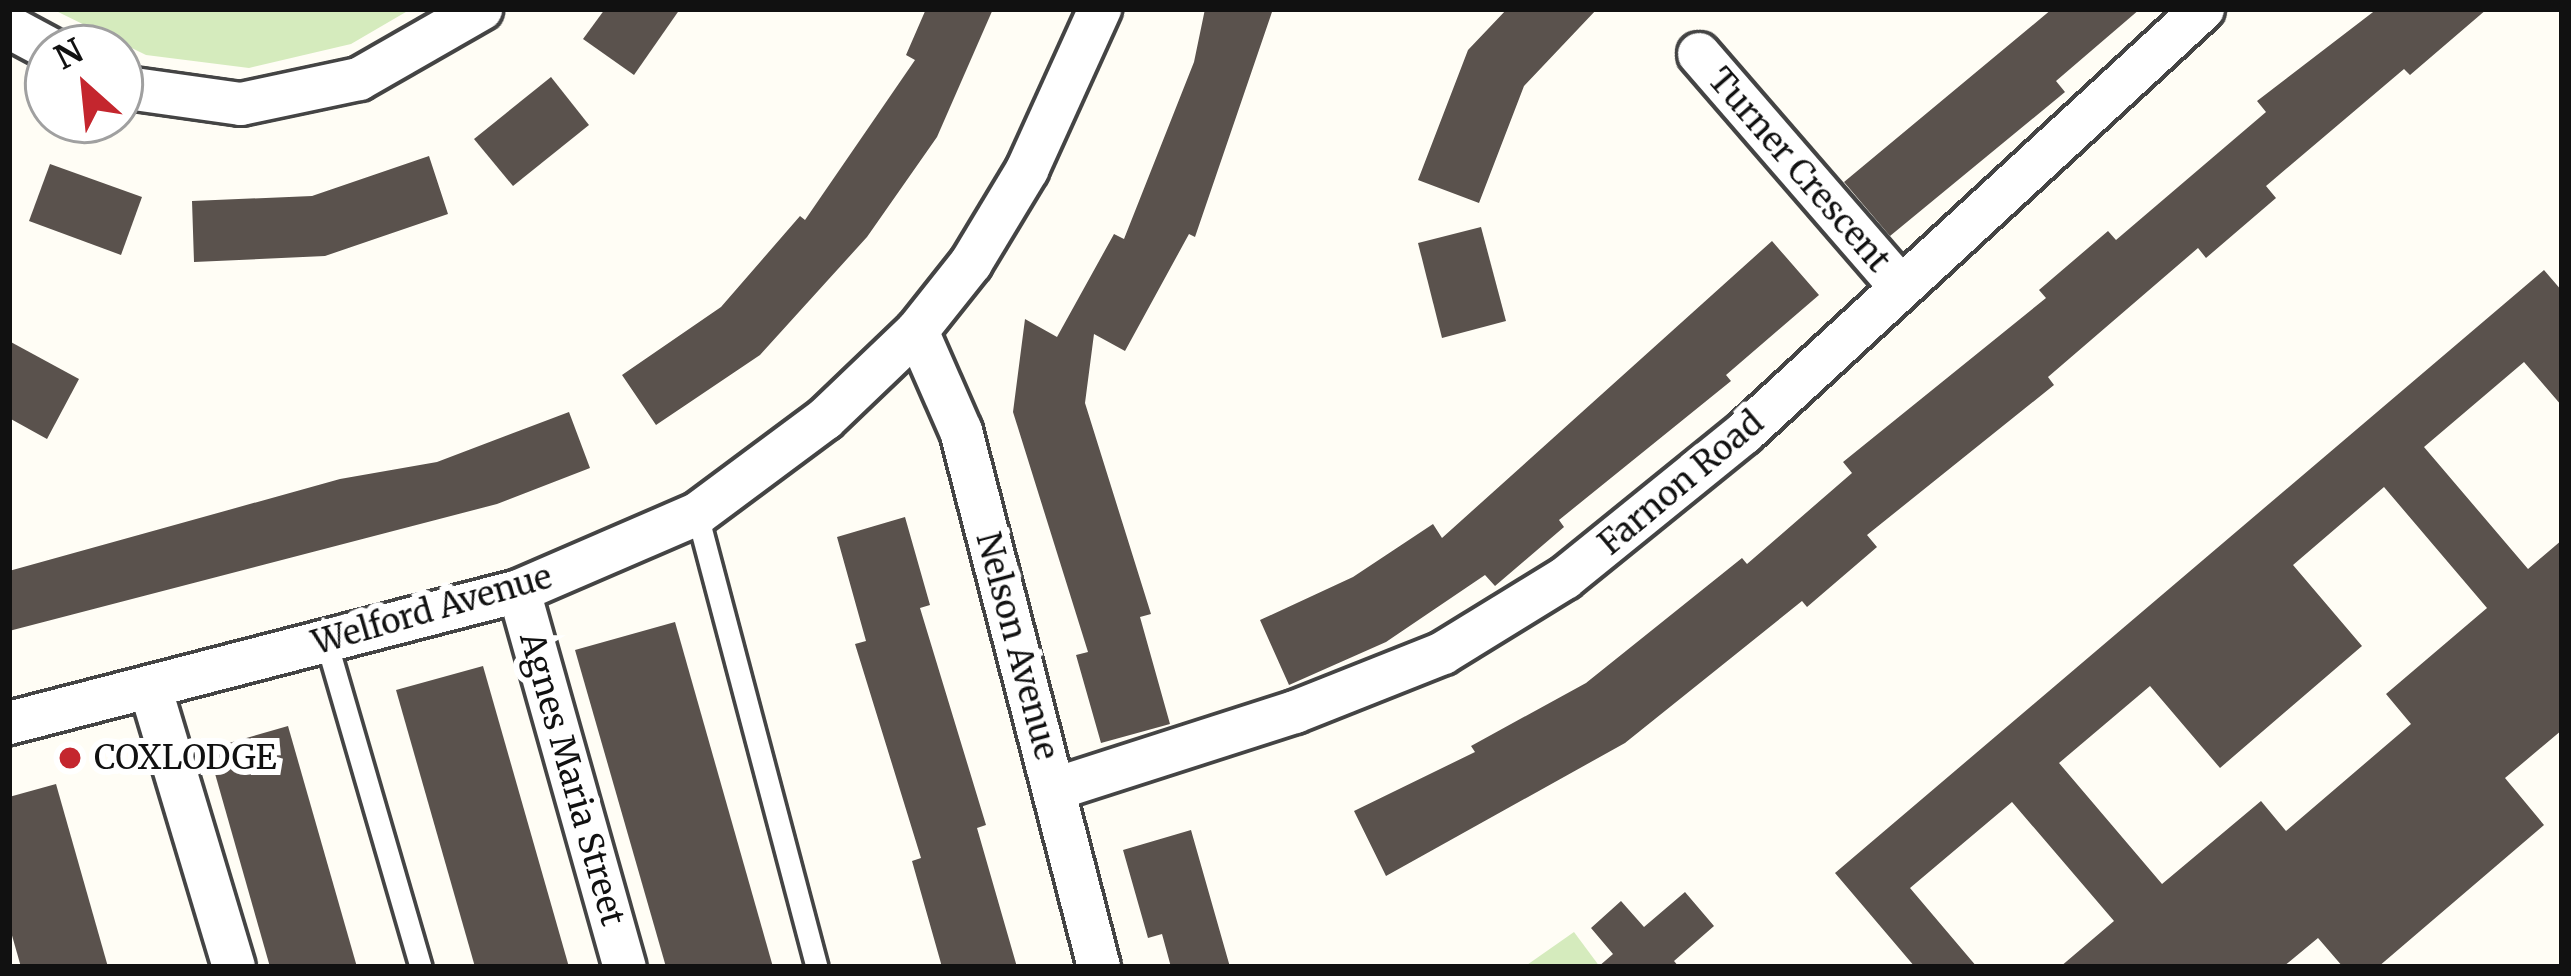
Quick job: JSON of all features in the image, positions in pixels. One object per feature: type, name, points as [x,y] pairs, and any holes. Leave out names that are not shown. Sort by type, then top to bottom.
[{"type":"street","points":[[144,90],[241,104],[359,79],[482,9]]},
{"type":"street","name":"Welford Avenue","points":[[9,723],[519,591],[697,514],[825,419],[916,331],[971,262],[1027,170],[1100,9]]},
{"type":"street","name":"Farnon Road","points":[[1054,789],[1295,712],[1443,653],[1565,578],[1660,506],[2204,9]]},
{"type":"street","name":"Turner Crescent","points":[[1699,54],[1899,285]]},
{"type":"street","name":"Nelson Avenue","points":[[916,331],[961,430],[1099,967]]},
{"type":"street","name":"Agnes Maria Street","points":[[519,591],[625,967]]},
{"type":"street","points":[[150,687],[234,967]]},
{"type":"lane","points":[[697,514],[818,967]]},
{"type":"lane","points":[[326,641],[421,967]]},
{"type":"green space","points":[[52,9],[411,9],[351,44],[249,68],[146,55],[144,24],[83,24]]},
{"type":"green space","points":[[1574,932],[1600,967],[1524,967]]},
{"type":"building","points":[[605,9],[680,9],[634,75],[583,39]]},
{"type":"building","points":[[926,9],[993,9],[937,137],[867,237],[760,355],[656,425],[622,375],[721,307],[800,216],[805,220],[915,60],[906,55]]},
{"type":"building","points":[[1205,9],[1273,9],[1195,237],[1189,234],[1125,351],[1094,334],[1085,403],[1151,614],[1140,617],[1170,724],[1101,743],[1076,655],[1088,652],[1013,412],[1025,319],[1057,337],[1114,234],[1124,239],[1194,62]]},
{"type":"building","points":[[1507,9],[1597,9],[1524,86],[1479,203],[1418,180],[1468,50]]},
{"type":"building","points":[[2052,9],[2140,9],[2056,81],[2065,92],[1890,236],[1844,182]]},
{"type":"building","points":[[2377,9],[2487,9],[2410,75],[2404,69],[2266,186],[2276,198],[2206,258],[2198,248],[2048,377],[2054,385],[1867,535],[1877,547],[1807,607],[1802,601],[1625,743],[1386,876],[1354,811],[1475,752],[1471,746],[1586,683],[1742,558],[1747,564],[1852,473],[1843,462],[2046,298],[2039,290],[2108,231],[2116,240],[2266,112],[2257,101]]},
{"type":"building","points":[[551,77],[589,125],[513,186],[474,139]]},
{"type":"building","points":[[429,156],[448,214],[325,256],[194,262],[192,201],[312,196]]},
{"type":"building","points":[[50,164],[142,197],[121,255],[29,221]]},
{"type":"building","points":[[1481,227],[1506,321],[1442,338],[1418,243]]},
{"type":"building","points":[[1772,241],[1819,295],[1726,375],[1731,381],[1559,520],[1564,527],[1495,586],[1485,575],[1386,642],[1289,685],[1260,620],[1353,577],[1433,524],[1442,538]]},
{"type":"building","points":[[2544,270],[2562,291],[2562,406],[2524,362],[2424,447],[2528,569],[2562,540],[2562,730],[2505,778],[2544,825],[2378,967],[2343,967],[2318,938],[2283,967],[2060,967],[2114,921],[2012,802],[1910,888],[1977,967],[1915,967],[1835,873]],"holes":[[[2384,487],[2487,608],[2386,694],[2411,724],[2286,831],[2261,801],[2162,884],[2059,763],[2150,686],[2220,768],[2362,646],[2293,565]]]},
{"type":"building","points":[[9,341],[79,379],[47,439],[9,418]]},
{"type":"building","points":[[569,412],[590,468],[497,504],[9,631],[9,571],[340,479],[437,462]]},
{"type":"building","points":[[905,517],[930,605],[920,608],[986,825],[977,828],[1017,967],[942,967],[912,861],[921,858],[855,644],[866,641],[837,537]]},
{"type":"building","points":[[675,622],[773,967],[666,967],[575,650]]},
{"type":"building","points":[[483,666],[569,967],[475,967],[396,690]]},
{"type":"building","points":[[288,726],[357,967],[270,967],[208,749]]},
{"type":"building","points":[[56,784],[108,967],[21,967],[9,925],[9,797]]},
{"type":"building","points":[[1191,830],[1230,967],[1171,967],[1162,934],[1148,938],[1123,850]]},
{"type":"building","points":[[1685,892],[1714,926],[1674,961],[1679,967],[1598,967],[1613,954],[1591,928],[1621,901],[1644,927]]},
{"type":"place","name":"COXLODGE","points":[[70,758]]}]
